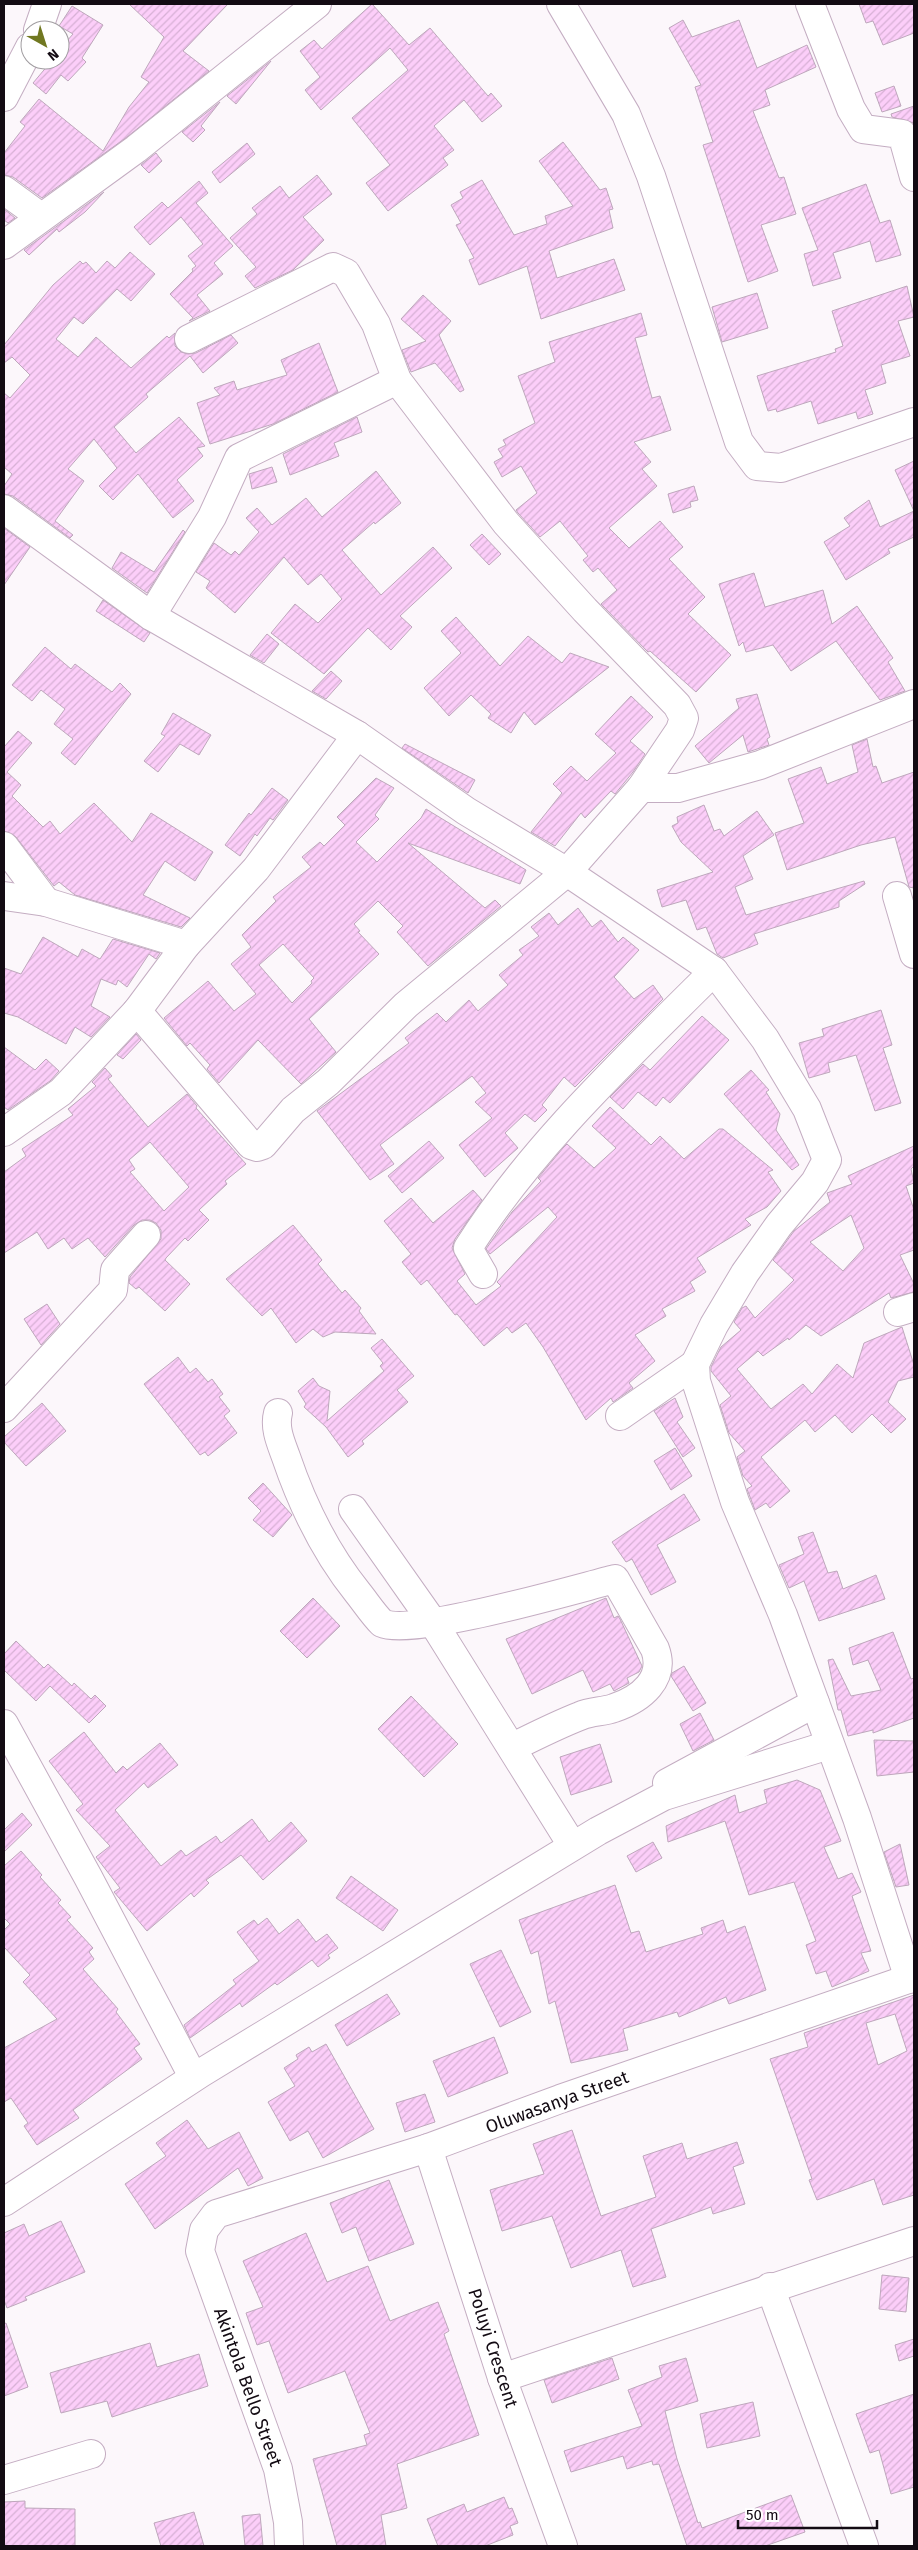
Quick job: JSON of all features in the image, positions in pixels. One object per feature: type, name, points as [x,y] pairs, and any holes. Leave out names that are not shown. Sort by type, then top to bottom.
[{"type":"street","points":[[42,20],[48,4]]},
{"type":"street","points":[[4,245],[136,150],[317,4]]},
{"type":"street","points":[[561,4],[626,114],[651,176],[739,442],[757,466],[782,468],[914,422]]},
{"type":"street","points":[[810,4],[851,109],[863,129],[902,134],[914,177]]},
{"type":"street","points":[[4,97],[20,66]]},
{"type":"street","points":[[4,190],[41,217]]},
{"type":"street","points":[[137,1011],[251,1145],[257,1147],[263,1145],[293,1110],[328,1082],[406,1005],[567,872],[641,788],[680,730],[684,718],[677,705],[585,610],[506,523],[396,380],[376,324],[346,273],[333,267],[189,339]]},
{"type":"street","points":[[151,616],[212,517],[239,458],[396,380]]},
{"type":"street","points":[[4,509],[151,616],[357,735],[466,811],[567,872],[714,971],[765,1040],[807,1109],[827,1160],[815,1182],[779,1225],[746,1273],[714,1325],[694,1364],[620,1416]]},
{"type":"street","points":[[641,788],[678,788],[760,765],[914,704]]},
{"type":"street","points":[[4,1132],[61,1092],[137,1011],[186,945],[256,869],[357,735]]},
{"type":"street","points":[[4,846],[46,902]]},
{"type":"street","points":[[4,896],[46,902],[186,945]]},
{"type":"street","points":[[897,896],[914,954]]},
{"type":"street","points":[[484,1274],[468,1248],[480,1229],[531,1163],[610,1075],[714,971]]},
{"type":"street","points":[[4,1408],[113,1290],[115,1270],[146,1235]]},
{"type":"street","points":[[694,1364],[696,1381],[735,1502],[783,1616],[815,1702],[912,1978]]},
{"type":"street","points":[[278,1413],[276,1422],[293,1478],[318,1535],[338,1568],[382,1623],[390,1625],[434,1624],[615,1579],[656,1649],[660,1661],[653,1681],[635,1698],[613,1708],[590,1712],[563,1722],[513,1747]]},
{"type":"street","points":[[352,1509],[434,1624],[513,1747],[567,1837]]},
{"type":"street","points":[[4,2189],[188,2067],[567,1837],[815,1702]]},
{"type":"street","points":[[4,1724],[188,2067]]},
{"type":"street","points":[[4,2202],[201,2073],[598,1831],[664,1796],[829,1745]]},
{"type":"street","name":"Oluwasanya Street","points":[[204,2230],[216,2214],[428,2148],[560,2099],[912,1978]]},
{"type":"street","name":"Poluyi Crescent","points":[[428,2148],[502,2378],[564,2546]]},
{"type":"street","name":"Akintola Bello Street","points":[[204,2230],[200,2251],[278,2469],[288,2522],[288,2546]]},
{"type":"street","points":[[502,2378],[770,2287],[914,2241]]},
{"type":"street","points":[[770,2287],[864,2546]]},
{"type":"street","points":[[4,2480],[91,2454]]},
{"type":"building","points":[[129,4],[228,4],[183,51],[209,71],[127,137],[42,198],[13,177],[4,175],[4,153],[25,126],[20,122],[39,99],[103,151],[129,107],[149,82],[141,77],[164,37]]},
{"type":"building","points":[[372,4],[409,45],[430,28],[488,96],[491,93],[502,106],[482,122],[464,100],[434,126],[454,150],[443,158],[448,165],[388,211],[366,183],[390,165],[352,118],[408,70],[390,48],[321,110],[305,90],[320,77],[300,51],[314,40],[322,49]]},
{"type":"building","points":[[859,4],[914,4],[914,33],[883,45],[873,21],[866,23]]},
{"type":"building","points":[[72,6],[103,25],[82,58],[86,62],[68,81],[61,75],[46,94],[33,83],[44,70],[70,70],[70,37],[73,34],[70,32],[70,20],[63,20]]},
{"type":"building","points":[[683,20],[692,37],[739,20],[757,68],[807,45],[816,67],[765,90],[770,105],[753,111],[779,178],[784,177],[796,214],[761,225],[778,271],[748,282],[703,145],[713,142],[695,87],[701,85],[669,28]]},
{"type":"building","points":[[271,61],[236,104],[227,96]]},
{"type":"building","points":[[894,86],[901,106],[882,112],[875,93]]},
{"type":"building","points":[[220,102],[201,126],[205,130],[193,142],[182,132]]},
{"type":"building","points":[[914,106],[914,123],[892,117],[891,114]]},
{"type":"building","points":[[563,142],[600,190],[606,188],[613,209],[609,210],[613,228],[549,251],[557,278],[614,259],[625,290],[541,319],[527,266],[479,285],[469,260],[474,258],[456,225],[461,223],[451,205],[463,198],[460,192],[482,180],[514,235],[547,224],[545,216],[573,206],[539,161]]},
{"type":"building","points":[[247,143],[255,154],[220,183],[212,172]]},
{"type":"building","points":[[156,153],[162,161],[149,173],[141,165]]},
{"type":"building","points":[[317,175],[332,194],[303,217],[324,240],[293,270],[255,288],[245,276],[256,267],[230,238],[257,214],[252,208],[280,186],[289,198]]},
{"type":"building","points":[[199,181],[208,193],[196,203],[233,246],[214,263],[223,274],[197,295],[210,311],[189,321],[193,318],[170,294],[193,271],[192,269],[196,266],[188,256],[203,244],[181,217],[150,245],[134,227],[162,202],[168,208]]},
{"type":"building","points":[[866,184],[880,223],[890,220],[901,255],[876,262],[870,241],[833,253],[841,278],[813,286],[804,254],[818,250],[802,208]]},
{"type":"building","points":[[104,192],[85,212],[59,232],[57,229],[29,255],[24,250]]},
{"type":"building","points":[[4,209],[15,218],[8,223],[4,220]]},
{"type":"building","points":[[130,252],[155,274],[131,301],[117,289],[83,324],[74,317],[56,339],[78,357],[96,337],[131,368],[167,336],[169,338],[175,333],[175,346],[181,352],[188,354],[196,353],[231,335],[238,343],[203,373],[190,356],[146,394],[148,397],[114,427],[136,453],[179,417],[205,446],[197,448],[203,456],[177,480],[194,501],[173,518],[138,474],[113,500],[99,486],[117,468],[94,439],[68,469],[84,481],[55,521],[73,535],[70,538],[13,496],[4,494],[4,486],[12,474],[4,467],[4,393],[10,398],[30,375],[12,357],[4,363],[4,345],[53,285],[80,261],[83,264],[86,262],[96,273],[107,261],[115,268]]},
{"type":"building","points":[[907,286],[914,317],[898,321],[910,356],[881,365],[886,383],[865,390],[873,414],[858,419],[856,412],[818,424],[811,401],[777,412],[776,409],[768,411],[757,376],[836,352],[835,349],[843,346],[832,311]]},
{"type":"building","points":[[757,293],[768,328],[722,342],[712,307]]},
{"type":"building","points":[[423,295],[451,321],[439,335],[464,390],[460,392],[435,363],[411,372],[402,350],[426,341],[401,319]]},
{"type":"building","points":[[641,313],[647,335],[635,338],[652,398],[660,396],[671,430],[634,442],[651,462],[642,469],[657,486],[609,528],[629,548],[660,521],[683,547],[669,559],[705,597],[688,614],[731,655],[696,692],[650,651],[648,652],[601,604],[617,590],[598,568],[593,572],[583,560],[588,556],[560,521],[540,537],[518,513],[516,510],[537,493],[521,466],[502,477],[494,462],[503,457],[498,449],[506,445],[503,440],[535,423],[518,376],[555,362],[549,342]]},
{"type":"building","points":[[319,343],[338,392],[273,424],[210,444],[197,403],[220,395],[214,388],[234,381],[237,390],[287,375],[281,360]]},
{"type":"building","points":[[357,417],[362,432],[334,443],[339,456],[290,475],[283,454]]},
{"type":"building","points":[[914,461],[914,511],[895,470]]},
{"type":"building","points":[[272,467],[277,482],[252,489],[249,474]]},
{"type":"building","points":[[376,471],[401,503],[375,524],[374,522],[342,550],[381,595],[433,547],[452,568],[400,616],[412,627],[391,650],[368,628],[324,674],[271,633],[295,604],[318,623],[342,599],[321,574],[308,585],[284,557],[235,613],[206,588],[210,581],[196,572],[214,543],[231,555],[235,551],[239,555],[259,532],[246,518],[257,508],[272,525],[306,498],[322,517]]},
{"type":"building","points":[[694,486],[698,500],[690,502],[691,507],[673,513],[668,494]]},
{"type":"building","points":[[869,500],[880,527],[914,511],[914,537],[888,549],[890,553],[846,580],[824,542],[850,526],[844,518]]},
{"type":"building","points":[[4,528],[30,547],[4,585]]},
{"type":"building","points":[[183,530],[185,532],[147,593],[112,568],[121,552],[154,572]]},
{"type":"building","points":[[482,534],[501,554],[489,565],[470,545]]},
{"type":"building","points":[[754,573],[765,607],[823,590],[832,624],[857,606],[893,658],[888,662],[905,691],[880,700],[836,641],[791,671],[773,645],[746,652],[743,642],[739,646],[719,584]]},
{"type":"building","points":[[103,600],[150,633],[144,642],[96,611]]},
{"type":"building","points":[[456,617],[500,666],[528,636],[562,663],[570,653],[609,667],[535,725],[524,712],[511,733],[488,718],[491,714],[471,695],[449,716],[424,688],[461,653],[441,631]]},
{"type":"building","points":[[267,634],[279,644],[264,663],[250,655]]},
{"type":"building","points":[[45,647],[71,669],[75,664],[112,692],[120,683],[131,694],[75,765],[61,753],[73,739],[54,724],[65,709],[41,690],[32,701],[12,685]]},
{"type":"building","points":[[331,671],[342,681],[326,699],[312,691]]},
{"type":"building","points":[[757,694],[770,737],[767,739],[769,745],[748,752],[743,735],[709,763],[695,746],[739,708],[736,699]]},
{"type":"building","points":[[631,696],[653,717],[630,741],[645,754],[633,772],[615,794],[611,791],[585,818],[581,813],[555,846],[531,832],[562,793],[553,784],[571,766],[587,781],[616,753],[595,734]]},
{"type":"building","points":[[173,713],[211,735],[199,755],[180,744],[158,772],[144,761],[165,736],[161,734]]},
{"type":"building","points":[[18,731],[32,743],[7,772],[21,785],[12,796],[43,827],[50,821],[60,834],[94,803],[132,842],[151,813],[213,852],[195,881],[165,861],[143,895],[190,918],[181,927],[75,895],[59,882],[54,886],[16,837],[4,831],[4,747]]},
{"type":"building","points":[[867,739],[873,767],[876,766],[882,783],[914,772],[914,888],[909,887],[895,837],[861,845],[787,870],[775,833],[804,823],[788,779],[821,767],[827,784],[858,772],[852,745]]},
{"type":"building","points":[[405,744],[475,780],[468,793],[402,748]]},
{"type":"building","points":[[376,778],[394,788],[375,815],[379,819],[356,842],[377,862],[421,818],[426,809],[526,870],[520,884],[408,843],[485,908],[495,900],[501,906],[428,966],[397,932],[403,926],[378,901],[354,924],[360,931],[358,932],[379,954],[309,1019],[336,1052],[301,1084],[258,1040],[219,1083],[207,1069],[210,1065],[190,1043],[187,1046],[164,1018],[208,981],[234,1011],[256,994],[231,964],[251,947],[242,935],[276,901],[273,897],[311,867],[302,857],[320,842],[324,846],[345,825],[337,817]],"holes":[[[283,944],[314,978],[311,981],[312,983],[292,1003],[259,965]]]},
{"type":"building","points":[[272,788],[288,800],[273,820],[270,818],[257,836],[255,834],[240,856],[225,845],[249,813],[251,815]]},
{"type":"building","points":[[704,805],[714,831],[720,829],[724,836],[757,811],[774,835],[743,856],[753,879],[735,887],[746,915],[864,881],[865,884],[839,901],[839,907],[754,934],[758,944],[723,958],[717,954],[706,927],[697,930],[686,900],[662,907],[657,890],[713,872],[681,842],[672,826],[678,823],[677,817]]},
{"type":"building","points":[[578,908],[592,927],[601,920],[618,942],[623,937],[639,950],[614,977],[634,999],[653,985],[663,999],[575,1087],[564,1077],[542,1105],[547,1110],[535,1122],[525,1114],[505,1133],[518,1148],[485,1177],[459,1145],[492,1118],[475,1102],[486,1093],[472,1076],[380,1145],[394,1164],[370,1180],[317,1111],[409,1043],[405,1038],[437,1013],[446,1022],[469,1000],[478,1011],[508,985],[499,975],[523,955],[519,950],[539,936],[531,927],[549,913],[558,925]]},
{"type":"building","points":[[43,937],[78,957],[82,949],[100,959],[113,939],[160,953],[156,959],[149,954],[127,987],[118,980],[116,985],[101,979],[91,1006],[110,1017],[91,1037],[75,1027],[66,1044],[18,1017],[4,1013],[4,968],[21,974]]},
{"type":"building","points":[[881,1010],[892,1045],[883,1048],[901,1103],[875,1111],[856,1055],[828,1063],[830,1072],[809,1078],[799,1043],[824,1036],[822,1029]]},
{"type":"building","points":[[702,1016],[729,1040],[670,1103],[663,1097],[656,1106],[638,1092],[623,1109],[610,1097],[643,1064],[650,1070]]},
{"type":"building","points":[[136,1034],[141,1040],[123,1059],[117,1055]]},
{"type":"building","points":[[4,1047],[35,1070],[46,1059],[59,1071],[50,1081],[8,1110],[4,1107]]},
{"type":"building","points":[[105,1068],[112,1076],[108,1079],[148,1127],[187,1094],[197,1106],[196,1108],[246,1164],[225,1181],[227,1184],[199,1210],[209,1220],[188,1241],[185,1238],[166,1258],[165,1260],[190,1284],[165,1311],[139,1287],[136,1289],[129,1283],[130,1277],[161,1239],[161,1230],[156,1223],[150,1220],[142,1220],[134,1225],[105,1257],[88,1238],[72,1249],[64,1238],[48,1249],[37,1232],[4,1253],[4,1172],[26,1156],[22,1149],[73,1115],[68,1109],[96,1086],[92,1082]],"holes":[[[150,1142],[189,1187],[164,1211],[130,1172],[135,1169],[129,1160]]]},
{"type":"building","points":[[751,1070],[769,1090],[766,1092],[780,1114],[776,1130],[799,1165],[792,1170],[724,1094]]},
{"type":"building","points":[[610,1107],[651,1145],[660,1136],[684,1159],[719,1129],[723,1129],[773,1170],[768,1172],[781,1191],[767,1207],[745,1219],[751,1225],[697,1258],[706,1272],[690,1282],[695,1291],[662,1309],[666,1316],[635,1335],[655,1361],[629,1383],[633,1388],[613,1402],[611,1398],[586,1420],[543,1347],[526,1323],[512,1333],[507,1327],[484,1346],[457,1314],[455,1315],[427,1280],[421,1285],[402,1262],[411,1254],[384,1221],[411,1198],[433,1223],[473,1190],[482,1200],[455,1239],[452,1248],[465,1274],[457,1281],[476,1305],[501,1286],[497,1282],[557,1217],[548,1207],[490,1254],[486,1249],[512,1212],[541,1181],[538,1178],[563,1148],[567,1144],[594,1168],[616,1148],[592,1126]]},
{"type":"building","points":[[429,1141],[444,1158],[402,1193],[388,1176]]},
{"type":"building","points":[[914,1146],[914,1166],[911,1169],[914,1183],[906,1186],[914,1210],[914,1250],[900,1255],[914,1284],[914,1292],[891,1298],[889,1293],[821,1336],[806,1325],[789,1340],[788,1338],[763,1356],[758,1351],[737,1369],[771,1409],[803,1384],[812,1394],[837,1364],[853,1378],[864,1343],[902,1327],[914,1365],[914,1377],[898,1381],[888,1402],[906,1419],[891,1433],[872,1414],[852,1433],[835,1415],[815,1432],[805,1420],[761,1457],[790,1491],[770,1508],[766,1503],[755,1510],[747,1489],[752,1486],[743,1476],[737,1457],[745,1451],[729,1433],[720,1405],[731,1396],[711,1371],[711,1367],[721,1347],[741,1330],[734,1322],[742,1308],[746,1306],[755,1318],[794,1280],[773,1260],[794,1231],[830,1202],[827,1193],[852,1184],[848,1176]],"holes":[[[851,1215],[864,1248],[843,1271],[810,1242]]]},
{"type":"building","points":[[293,1225],[322,1260],[318,1264],[342,1293],[345,1290],[361,1308],[359,1311],[376,1334],[335,1332],[323,1337],[313,1329],[296,1343],[271,1308],[262,1316],[226,1279]]},
{"type":"building","points":[[47,1304],[60,1324],[41,1345],[24,1319]]},
{"type":"building","points":[[382,1339],[414,1376],[397,1390],[408,1402],[362,1441],[364,1444],[348,1457],[326,1427],[304,1407],[306,1404],[298,1391],[313,1378],[319,1386],[330,1391],[327,1421],[384,1371],[380,1366],[383,1363],[371,1348]]},
{"type":"building","points":[[178,1357],[190,1373],[196,1368],[208,1382],[212,1379],[223,1394],[219,1397],[230,1411],[224,1416],[237,1433],[208,1456],[205,1452],[200,1455],[144,1384]]},
{"type":"building","points":[[675,1398],[683,1417],[677,1422],[695,1448],[683,1457],[654,1411]]},
{"type":"building","points":[[42,1403],[66,1431],[26,1466],[4,1442],[4,1437]]},
{"type":"building","points":[[675,1448],[692,1476],[671,1490],[654,1461]]},
{"type":"building","points":[[263,1483],[292,1515],[273,1537],[253,1520],[261,1511],[248,1498]]},
{"type":"building","points":[[684,1494],[700,1520],[657,1545],[676,1582],[651,1595],[632,1559],[626,1562],[612,1542]]},
{"type":"building","points":[[813,1532],[828,1573],[837,1571],[843,1589],[876,1575],[885,1599],[819,1621],[804,1581],[789,1588],[779,1565],[804,1554],[798,1537]]},
{"type":"building","points":[[313,1598],[340,1626],[307,1658],[280,1631]]},
{"type":"building","points":[[606,1598],[614,1618],[618,1616],[620,1619],[642,1666],[639,1672],[627,1678],[629,1683],[614,1691],[610,1684],[593,1692],[583,1670],[532,1694],[506,1639]]},
{"type":"building","points":[[893,1632],[911,1679],[914,1678],[914,1718],[873,1733],[873,1730],[848,1736],[841,1710],[838,1710],[828,1660],[833,1659],[851,1696],[881,1690],[868,1660],[853,1665],[849,1648]]},
{"type":"building","points":[[16,1641],[44,1668],[48,1664],[72,1686],[74,1683],[91,1699],[95,1695],[106,1706],[89,1723],[50,1686],[36,1701],[4,1670],[4,1654]]},
{"type":"building","points":[[684,1666],[706,1703],[693,1711],[671,1676],[672,1673]]},
{"type":"building","points":[[411,1696],[458,1744],[424,1777],[378,1729]]},
{"type":"building","points":[[700,1713],[714,1740],[693,1751],[680,1724]]},
{"type":"building","points":[[84,1732],[116,1773],[123,1766],[127,1770],[160,1743],[178,1765],[148,1788],[144,1783],[115,1810],[161,1866],[181,1850],[186,1856],[216,1836],[221,1843],[252,1819],[269,1842],[291,1822],[307,1841],[263,1880],[241,1855],[206,1880],[209,1883],[194,1897],[191,1893],[147,1931],[114,1892],[120,1888],[96,1857],[110,1846],[76,1810],[83,1804],[49,1761]]},
{"type":"building","points":[[874,1740],[914,1741],[914,1772],[877,1776]]},
{"type":"building","points":[[600,1744],[612,1782],[571,1795],[560,1757]]},
{"type":"building","points":[[797,1780],[820,1790],[841,1841],[824,1847],[838,1879],[852,1873],[861,1892],[852,1896],[871,1951],[861,1953],[869,1971],[832,1987],[826,1971],[816,1974],[806,1945],[816,1941],[794,1882],[749,1895],[725,1821],[668,1842],[666,1826],[735,1795],[739,1813],[767,1803],[764,1790]]},
{"type":"building","points":[[22,1813],[32,1825],[4,1852],[4,1830]]},
{"type":"building","points":[[653,1842],[662,1858],[636,1872],[627,1856]]},
{"type":"building","points":[[900,1844],[909,1885],[896,1887],[884,1852]]},
{"type":"building","points":[[21,1851],[42,1875],[40,1877],[61,1900],[58,1903],[71,1917],[67,1920],[93,1948],[89,1952],[94,1959],[83,1969],[118,2009],[116,2012],[140,2044],[134,2048],[142,2059],[73,2110],[79,2118],[37,2145],[24,2126],[28,2123],[11,2098],[4,2102],[4,2048],[57,2019],[23,1982],[30,1975],[4,1947],[4,1930],[10,1924],[4,1918],[4,1866]]},
{"type":"building","points":[[351,1876],[398,1910],[383,1931],[336,1898]]},
{"type":"building","points":[[615,1885],[631,1933],[639,1931],[646,1952],[703,1934],[701,1928],[723,1920],[727,1933],[745,1926],[766,1990],[729,2004],[726,1997],[679,2017],[677,2012],[623,2029],[628,2050],[571,2063],[555,2001],[549,2004],[538,1951],[531,1954],[519,1920]]},
{"type":"building","points":[[267,1918],[279,1934],[298,1919],[316,1942],[327,1934],[338,1948],[328,1955],[330,1958],[318,1967],[312,1960],[277,1985],[275,1983],[242,2007],[240,2003],[190,2038],[184,2025],[236,1984],[233,1980],[259,1961],[237,1932],[254,1920],[258,1925]]},
{"type":"building","points":[[501,1950],[531,2012],[500,2027],[470,1964]]},
{"type":"building","points":[[387,1994],[400,2014],[347,2046],[335,2025]]},
{"type":"building","points":[[914,1995],[914,2195],[883,2205],[874,2179],[817,2200],[809,2180],[812,2179],[770,2059],[808,2047],[804,2033]],"holes":[[[895,2014],[907,2051],[878,2065],[866,2023]]]},
{"type":"building","points":[[494,2037],[508,2073],[448,2097],[433,2061]]},
{"type":"building","points":[[326,2044],[374,2129],[323,2158],[308,2131],[290,2141],[268,2102],[295,2086],[284,2068],[298,2059],[296,2055],[309,2047],[312,2052]]},
{"type":"building","points":[[425,2094],[435,2122],[405,2132],[396,2103]]},
{"type":"building","points":[[187,2120],[208,2149],[239,2132],[263,2178],[248,2186],[238,2168],[155,2229],[125,2184],[166,2156],[156,2143]]},
{"type":"building","points":[[572,2130],[601,2216],[656,2197],[643,2156],[682,2143],[687,2159],[737,2142],[744,2163],[733,2167],[745,2204],[713,2214],[711,2207],[651,2229],[666,2277],[633,2287],[621,2250],[571,2268],[552,2216],[502,2231],[490,2190],[544,2174],[533,2144]]},
{"type":"building","points":[[389,2180],[414,2244],[369,2261],[356,2227],[342,2233],[330,2203]]},
{"type":"building","points":[[61,2221],[85,2272],[25,2297],[27,2300],[7,2308],[4,2300],[4,2233],[24,2224],[29,2236]]},
{"type":"building","points":[[306,2233],[327,2282],[368,2266],[390,2321],[438,2302],[449,2331],[444,2334],[479,2435],[397,2464],[407,2508],[381,2515],[386,2546],[337,2546],[313,2459],[367,2445],[364,2435],[370,2433],[345,2371],[288,2393],[269,2341],[257,2345],[246,2313],[263,2307],[243,2261]]},
{"type":"building","points":[[882,2275],[909,2278],[906,2312],[879,2309]]},
{"type":"building","points":[[6,2323],[28,2387],[4,2396],[4,2324]]},
{"type":"building","points":[[914,2339],[914,2356],[899,2361],[895,2345]]},
{"type":"building","points":[[150,2343],[157,2367],[199,2354],[208,2386],[112,2417],[107,2401],[61,2413],[50,2373]]},
{"type":"building","points":[[612,2358],[619,2379],[552,2403],[544,2380]]},
{"type":"building","points":[[686,2358],[698,2401],[665,2411],[677,2459],[698,2523],[700,2522],[702,2528],[791,2495],[805,2532],[765,2546],[687,2546],[659,2464],[653,2465],[652,2461],[627,2469],[623,2456],[571,2472],[564,2451],[642,2426],[628,2390],[662,2377],[659,2366]]},
{"type":"building","points":[[914,2394],[914,2487],[891,2494],[879,2450],[870,2453],[856,2414]]},
{"type":"building","points":[[753,2402],[760,2436],[707,2448],[700,2414]]},
{"type":"building","points":[[504,2497],[509,2509],[512,2508],[518,2523],[510,2526],[513,2535],[485,2546],[438,2546],[427,2519],[464,2504],[467,2512]]},
{"type":"building","points":[[25,2501],[25,2508],[75,2509],[75,2546],[4,2546],[4,2502]]},
{"type":"building","points":[[194,2512],[204,2546],[161,2546],[154,2523]]},
{"type":"building","points":[[260,2514],[263,2546],[245,2546],[242,2516]]}]
